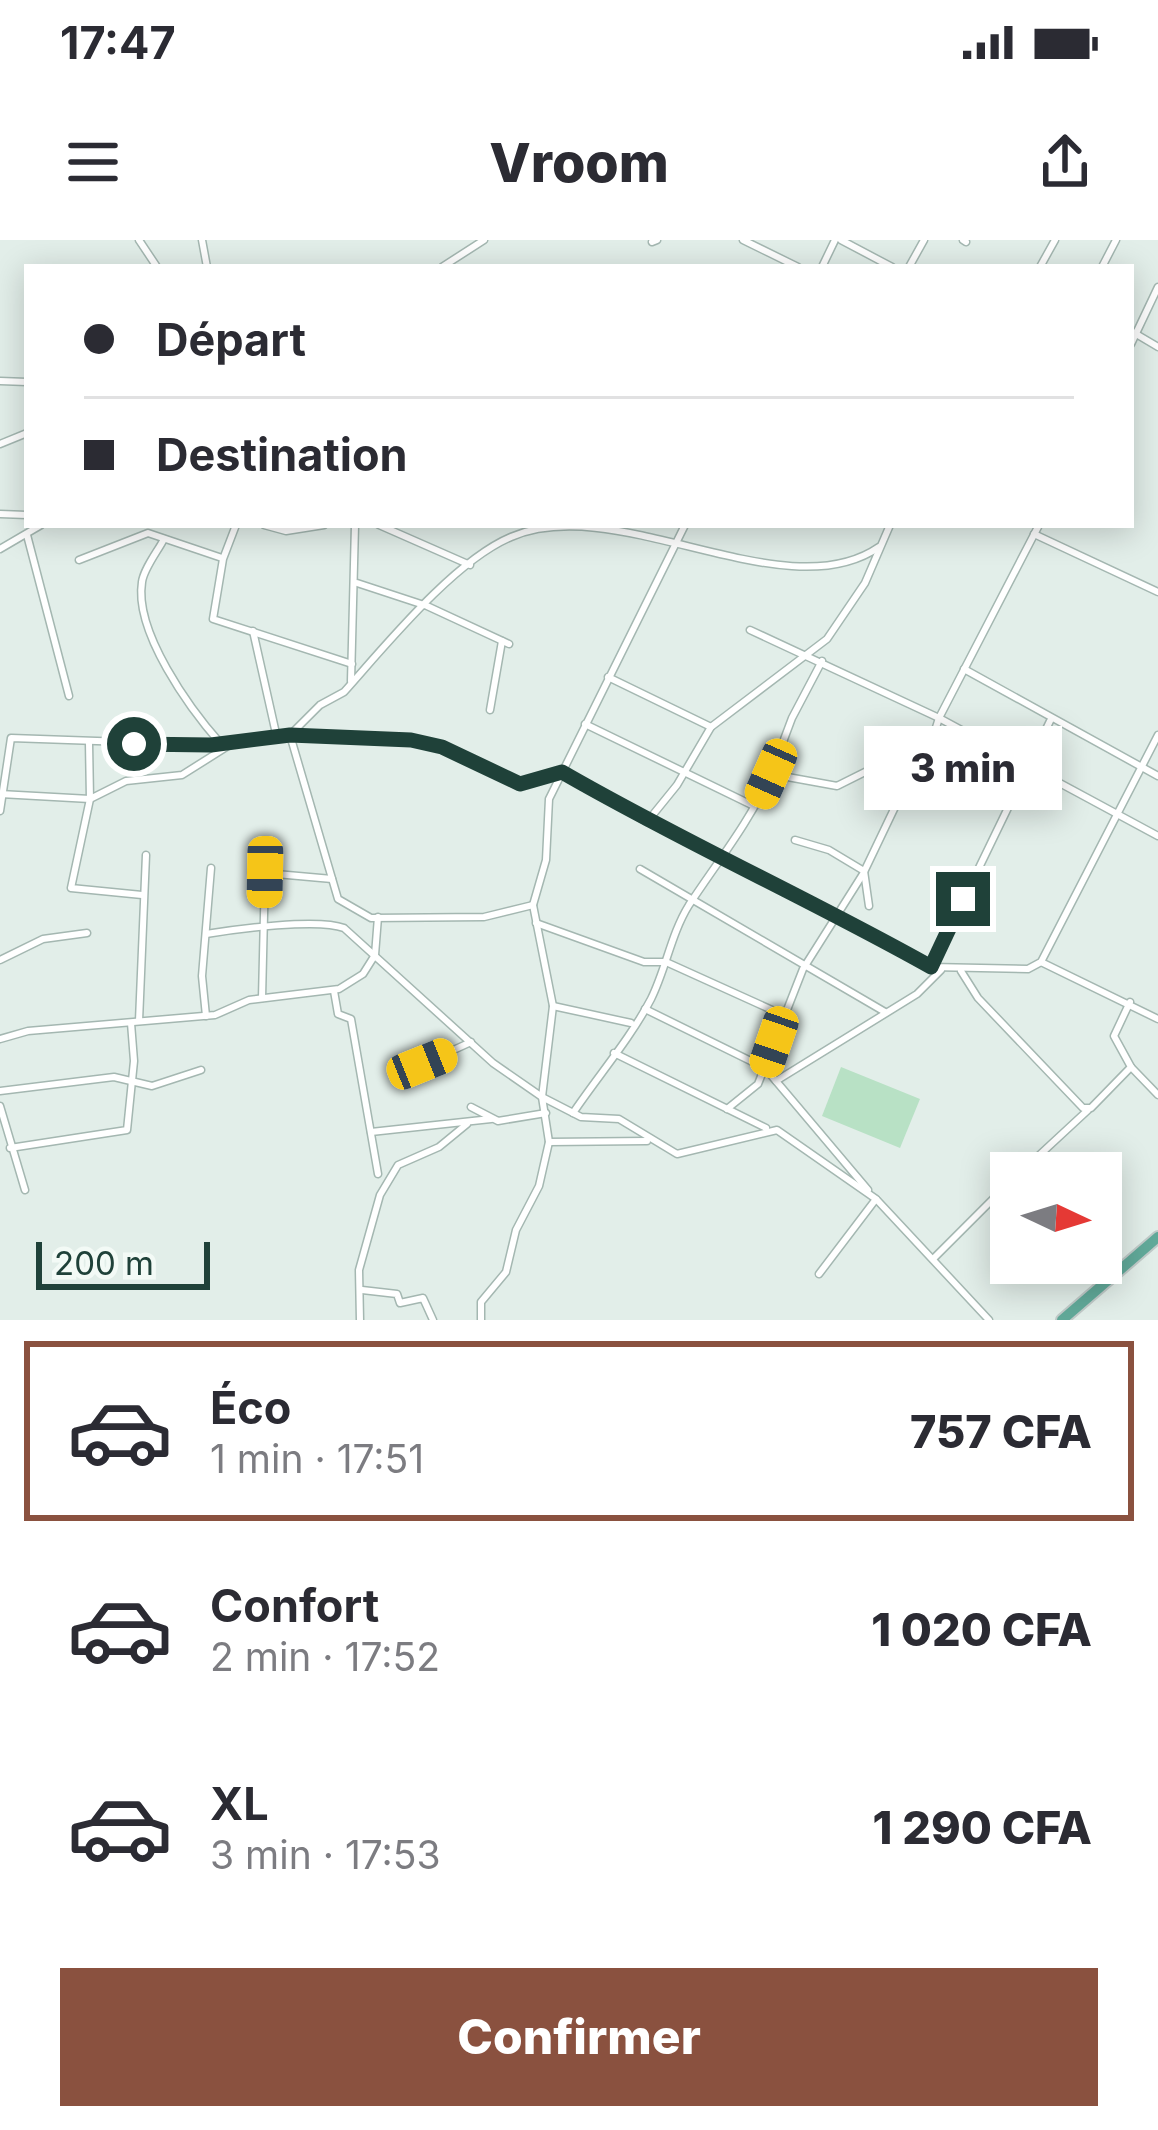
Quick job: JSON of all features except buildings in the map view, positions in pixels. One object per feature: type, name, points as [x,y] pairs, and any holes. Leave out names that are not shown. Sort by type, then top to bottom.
[{"type":"main road","points":[[1070,1318],[1158,1237]]},
{"type":"street","points":[[447,264],[484,240]]},
{"type":"street","points":[[743,240],[792,264]]},
{"type":"street","points":[[838,240],[886,264]]},
{"type":"street","points":[[1134,330],[1158,287]]},
{"type":"street","points":[[0,549],[36,528]]},
{"type":"street","points":[[235,528],[223,559],[213,619],[352,664]]},
{"type":"street","points":[[274,528],[305,528]]},
{"type":"street","points":[[351,684],[356,528]]},
{"type":"street","points":[[386,528],[470,566]]},
{"type":"street","points":[[542,528],[546,531]]},
{"type":"street","points":[[481,1320],[481,1302],[506,1272],[516,1230],[539,1186],[549,1142],[542,1096],[553,1006],[533,905],[546,860],[549,799],[684,528]]},
{"type":"street","points":[[647,822],[712,728],[810,656],[853,602],[888,528]]},
{"type":"street","points":[[79,560],[149,529],[164,539],[223,559]]},
{"type":"street","points":[[727,1109],[753,1091],[803,969],[864,871],[916,764],[928,753],[939,718],[1037,529],[1158,592]]},
{"type":"street","points":[[290,735],[506,538],[546,531],[606,531],[805,567],[865,557],[879,547]]},
{"type":"street","points":[[27,535],[69,696]]},
{"type":"street","points":[[164,539],[142,582],[149,620],[161,661],[221,744]]},
{"type":"street","points":[[357,583],[427,606],[506,642],[490,710]]},
{"type":"street","points":[[750,630],[939,718],[1158,836]]},
{"type":"street","points":[[254,631],[277,737]]},
{"type":"street","points":[[573,1113],[645,1009],[691,902],[706,885],[719,855],[751,821],[791,718],[822,662]]},
{"type":"street","points":[[964,669],[1050,721],[1158,776]]},
{"type":"street","points":[[608,677],[712,728]]},
{"type":"street","points":[[931,967],[1050,721]]},
{"type":"street","points":[[584,723],[739,803],[758,804]]},
{"type":"street","points":[[290,735],[338,899],[356,912],[378,917],[484,917],[533,905]]},
{"type":"street","points":[[0,811],[11,737],[232,744],[290,735],[423,742],[520,784],[561,774],[931,967],[1028,969],[1041,962],[1158,735]]},
{"type":"street","points":[[88,742],[89,799],[71,888],[142,895]]},
{"type":"street","points":[[2,794],[89,799],[126,781],[182,775],[232,744]]},
{"type":"street","points":[[771,774],[829,786],[853,780],[891,758],[916,764]]},
{"type":"street","points":[[794,839],[829,850],[864,871]]},
{"type":"street","points":[[10,1148],[127,1130],[146,855]]},
{"type":"street","points":[[206,1016],[211,868]]},
{"type":"street","points":[[640,869],[803,969],[885,1012]]},
{"type":"street","points":[[864,871],[869,907]]},
{"type":"street","points":[[262,998],[265,872],[332,878]]},
{"type":"street","points":[[0,1039],[28,1031],[206,1016],[262,998],[334,991],[363,974],[375,955],[378,917]]},
{"type":"street","points":[[206,934],[331,922],[471,1042],[542,1096],[573,1113],[619,1119],[650,1141],[689,1155],[766,1128]]},
{"type":"street","points":[[536,923],[644,962],[666,962],[783,1015]]},
{"type":"street","points":[[0,960],[44,939],[87,933]]},
{"type":"street","points":[[1041,962],[1158,1019]]},
{"type":"street","points":[[776,1081],[933,982],[943,969]]},
{"type":"street","points":[[961,971],[978,998],[1077,1104],[1091,1108]]},
{"type":"street","points":[[334,991],[338,1014],[351,1019],[379,1174]]},
{"type":"street","points":[[1130,1002],[1114,1036],[1131,1067],[1158,1095]]},
{"type":"street","points":[[553,1006],[633,1023]]},
{"type":"street","points":[[645,1009],[765,1068],[876,1199],[989,1320]]},
{"type":"street","points":[[401,1074],[471,1042]]},
{"type":"street","points":[[614,1053],[794,1138],[876,1199]]},
{"type":"street","points":[[1043,1152],[1131,1067]]},
{"type":"street","points":[[0,1091],[131,1077],[152,1086],[201,1070]]},
{"type":"street","points":[[0,1106],[26,1190]]},
{"type":"street","points":[[471,1107],[491,1119]]},
{"type":"street","points":[[371,1132],[546,1113]]},
{"type":"street","points":[[360,1320],[363,1250],[377,1202],[398,1165],[439,1147],[466,1124]]},
{"type":"street","points":[[549,1142],[650,1141]]},
{"type":"street","points":[[819,1274],[876,1199]]},
{"type":"street","points":[[932,1259],[990,1202]]},
{"type":"street","points":[[360,1290],[397,1294],[400,1303],[423,1298],[433,1320]]},
{"type":"green space","points":[[841,1067],[920,1099],[900,1148],[822,1116]]},
{"type":"route","points":[[134,744],[211,745],[290,735],[367,736],[431,743],[520,784],[562,772],[647,822],[744,867],[931,967],[963,899]]}]
